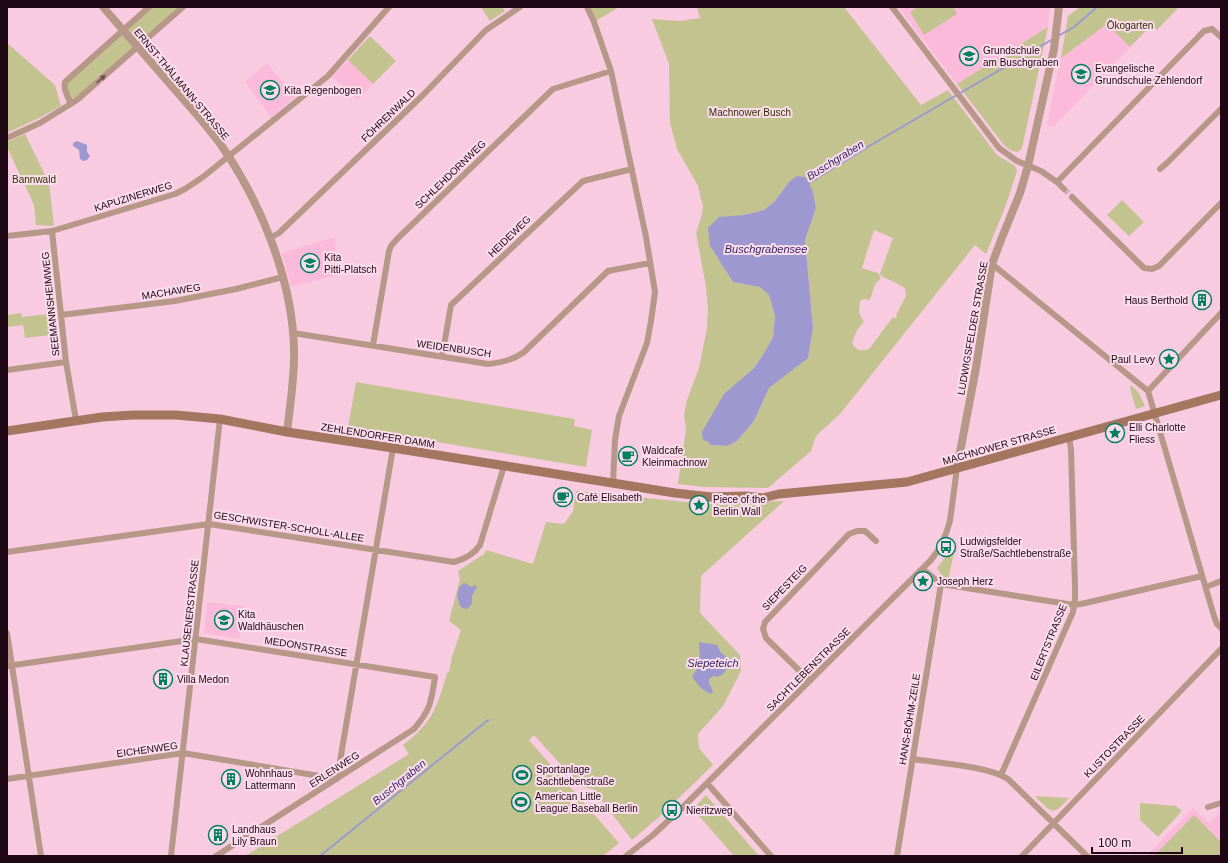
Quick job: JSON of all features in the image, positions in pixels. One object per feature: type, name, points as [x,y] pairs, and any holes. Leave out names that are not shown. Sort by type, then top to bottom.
[{"type":"main road","name":"MACHNOWER STRASSE","points":[[760,496],[907,482],[1221,395]]},
{"type":"main road","name":"ZEHLENDORFER DAMM","points":[[7,431],[76,420],[133,415],[170,415],[220,420],[287,432],[690,495],[711,497],[760,496]]},
{"type":"street","name":"ERNST-THÄLMANN-STRASSE","points":[[103,7],[203,122],[229,157],[252,197],[270,238],[283,277],[293,333],[294,362],[287,432]]},
{"type":"street","points":[[71,104],[66,93],[64,85],[65,82],[149,7]]},
{"type":"street","points":[[7,138],[40,123],[71,104],[183,7]]},
{"type":"street","name":"KAPUZINERWEG","points":[[52,231],[175,194],[195,183],[328,76],[389,7]]},
{"type":"street","name":"FÖHRENWALD","points":[[270,238],[279,233],[390,128],[486,30],[520,7]]},
{"type":"street","points":[[587,7],[594,22],[611,71],[632,169],[655,292],[647,343],[619,416],[615,440],[613,483]]},
{"type":"street","points":[[892,7],[964,104],[999,148],[1016,161],[1041,171],[1064,189]]},
{"type":"street","name":"LUDWIGSFELDER STRASSE","points":[[957,468],[976,368],[992,264],[1000,240],[1020,193],[1028,166],[1054,50],[1059,7]]},
{"type":"street","points":[[1057,182],[1204,31],[1210,29],[1221,37]]},
{"type":"street","name":"SCHLEHDORNWEG","points":[[373,345],[389,251],[397,239],[553,89],[611,71]]},
{"type":"street","points":[[1160,169],[1221,109]]},
{"type":"street","name":"HEIDEWEG","points":[[442,357],[451,305],[583,181],[632,169]]},
{"type":"street","points":[[1072,197],[1144,268],[1152,269],[1159,266],[1221,203]]},
{"type":"street","points":[[7,236],[52,231]]},
{"type":"street","name":"SEEMANNSHEIMWEG","points":[[52,231],[66,362],[76,420]]},
{"type":"street","name":"WEIDENBUSCH","points":[[293,333],[488,364],[509,360],[524,352],[608,272],[650,263]]},
{"type":"street","points":[[992,264],[1148,391],[1214,616],[1217,624],[1221,628]]},
{"type":"street","name":"MACHAWEG","points":[[61,315],[192,298],[283,277]]},
{"type":"street","points":[[1148,391],[1221,313]]},
{"type":"street","points":[[7,370],[66,362]]},
{"type":"street","name":"KLAUSENERSTRASSE","points":[[171,856],[220,420]]},
{"type":"street","name":"EILERTSTRASSE","points":[[1002,775],[1073,612],[1075,586],[1071,449],[1069,437]]},
{"type":"street","points":[[338,779],[393,448]]},
{"type":"street","name":"GESCHWISTER-SCHOLL-ALLEE","points":[[7,552],[209,524],[454,562],[476,552],[480,545],[504,466]]},
{"type":"street","name":"SACHTLEBENSTRASSE","points":[[626,856],[653,835],[707,783],[923,569],[939,551],[947,533],[950,521],[957,468]]},
{"type":"street","name":"SIEPESTEIG","points":[[810,681],[766,638],[763,629],[765,622],[850,533],[865,531],[876,541]]},
{"type":"street","points":[[923,569],[941,584],[1074,605],[1202,576]]},
{"type":"street","points":[[1206,587],[1221,581]]},
{"type":"street","name":"HANS-BÖHM-ZEILE","points":[[897,856],[941,584]]},
{"type":"street","points":[[7,633],[9,666],[41,856]]},
{"type":"street","name":"MEDONSTRASSE","points":[[9,666],[196,638],[435,677]]},
{"type":"street","name":"KLISTOSTRASSE","points":[[1022,856],[1221,649]]},
{"type":"street","name":"ERLENWEG","points":[[216,856],[414,729],[430,706],[435,677]]},
{"type":"street","name":"EICHENWEG","points":[[7,779],[183,754],[338,779]]},
{"type":"street","points":[[913,759],[968,767],[1002,775],[1008,779],[1087,856]]},
{"type":"street","points":[[707,783],[771,856]]},
{"type":"street","points":[[1208,807],[1221,803]]},
{"type":"shaded area","name":"Grundschule am Buschgraben","points":[[898,7],[1050,7],[1048,27],[957,84]]},
{"type":"shaded area","name":"Evangelische Grundschule Zehlendorf","points":[[1107,24],[1152,25],[1055,125],[1049,127],[1047,123],[1061,58]]},
{"type":"shaded area","points":[[358,50],[383,74],[357,100],[332,76]]},
{"type":"shaded area","name":"Kita Regenbogen","points":[[267,63],[295,97],[271,117],[245,82]]},
{"type":"shaded area","name":"Kita Pitti-Platsch","points":[[335,237],[336,275],[291,287],[282,253]]},
{"type":"shaded area","name":"Kita Waldhäuschen","points":[[207,602],[244,606],[239,639],[204,633]]},
{"type":"shaded area","points":[[1193,808],[1209,823],[1221,812],[1221,856],[1146,856]]},
{"type":"green space","points":[[149,7],[183,7],[71,104],[65,82]]},
{"type":"green space","points":[[481,7],[502,7],[505,11],[490,21]]},
{"type":"green space","points":[[587,7],[619,7],[594,22]]},
{"type":"green space","name":"Machnower Busch","points":[[697,7],[844,7],[921,105],[948,90],[997,155],[1015,166],[1017,171],[1006,205],[986,254],[975,245],[840,414],[816,436],[811,451],[768,488],[703,487],[678,484],[686,430],[684,415],[687,400],[699,368],[707,328],[708,308],[706,287],[696,233],[703,207],[698,186],[677,149],[670,123],[669,64],[652,19],[680,21],[700,18]],"holes":[[[789,182],[816,208],[805,240],[813,328],[808,357],[769,388],[754,421],[737,441],[727,446],[711,445],[709,442],[744,377],[754,368],[773,337],[775,316],[769,295],[761,287],[733,282],[710,246],[744,215],[764,210],[775,201]],[[874,230],[893,238],[880,274],[884,278],[905,288],[906,296],[895,319],[893,317],[869,349],[861,350],[856,349],[852,342],[857,330],[864,322],[859,313],[860,301],[864,299],[870,300],[875,284],[881,278],[878,273],[862,268]]]},
{"type":"green space","points":[[918,7],[953,7],[957,14],[924,35],[910,12]]},
{"type":"green space","name":"Ökogarten","points":[[1080,7],[1179,7],[1157,30],[1151,25],[1130,47],[1107,24],[1061,58],[1068,16]]},
{"type":"green space","points":[[1048,27],[1022,148],[1018,152],[1015,152],[1006,147],[957,84]]},
{"type":"green space","points":[[370,36],[396,61],[373,84],[348,60]]},
{"type":"green space","points":[[7,43],[55,85],[61,106],[7,133]]},
{"type":"green space","name":"Bannwald","points":[[25,134],[49,183],[54,226],[36,225],[34,205],[7,147],[7,142]]},
{"type":"green space","points":[[1122,200],[1144,222],[1129,236],[1107,215]]},
{"type":"green space","points":[[21,313],[22,317],[48,314],[50,335],[25,338],[23,325],[7,327],[7,315]]},
{"type":"green space","points":[[356,382],[575,419],[574,426],[592,430],[586,467],[348,427]]},
{"type":"green space","points":[[1131,385],[1139,393],[1145,406],[1136,409],[1130,388]]},
{"type":"green space","points":[[576,491],[707,504],[784,501],[701,576],[700,613],[740,655],[741,671],[723,706],[698,734],[699,748],[713,765],[660,816],[632,840],[593,789],[581,787],[534,735],[529,740],[619,843],[603,856],[245,856],[409,754],[403,745],[421,729],[437,705],[447,673],[449,672],[452,657],[461,630],[449,621],[460,579],[458,571],[484,554],[486,550],[533,564],[546,522],[564,524],[573,511]]},
{"type":"green space","points":[[950,551],[954,552],[948,581],[945,580],[937,568]]},
{"type":"green space","points":[[706,795],[759,856],[734,856],[693,809]]},
{"type":"green space","points":[[1035,796],[1069,798],[1057,809],[1051,810],[1048,809]]},
{"type":"green space","points":[[1140,803],[1176,806],[1182,811],[1158,837],[1140,820]]},
{"type":"green space","points":[[1194,815],[1221,842],[1221,856],[1154,856]]},
{"type":"water","points":[[77,141],[87,145],[87,152],[90,156],[87,160],[83,161],[80,159],[79,150],[73,146],[73,143]]},
{"type":"water","name":"Buschgrabensee","points":[[797,176],[805,177],[812,189],[816,208],[805,240],[813,328],[808,358],[769,388],[754,421],[737,441],[727,446],[710,445],[709,442],[703,440],[702,432],[724,394],[754,368],[764,353],[773,337],[775,316],[769,295],[760,287],[733,282],[710,246],[708,228],[719,217],[744,215],[764,210],[775,201],[789,182]]},
{"type":"water","points":[[465,583],[471,587],[475,585],[477,587],[472,596],[472,604],[467,609],[462,608],[458,598],[459,587]]},
{"type":"water","name":"Siepeteich","points":[[699,642],[717,645],[721,653],[737,664],[736,666],[728,668],[720,676],[713,676],[709,679],[713,692],[710,694],[701,688],[692,677],[700,664]]},
{"type":"waterway","name":"Buschgraben","points":[[1058,36],[1074,27],[1097,7]]},
{"type":"waterway","name":"Buschgraben","points":[[808,185],[871,145],[1053,39]]},
{"type":"waterway","name":"Buschgraben","points":[[320,856],[488,720]]},
{"type":"tunnel","points":[[1064,189],[1072,197]]},
{"type":"place","name":"Grundschule am Buschgraben","points":[[969,56]]},
{"type":"place","name":"Evangelische Grundschule Zehlendorf","points":[[1081,74]]},
{"type":"place","name":"Kita Regenbogen","points":[[270,90]]},
{"type":"place","name":"Kita Pitti-Platsch","points":[[310,263]]},
{"type":"place","name":"Haus Berthold","points":[[1202,300]]},
{"type":"place","name":"Paul Levy","points":[[1169,359]]},
{"type":"place","name":"Elli Charlotte Fliess","points":[[1115,433]]},
{"type":"place","name":"Waldcafe Kleinmachnow","points":[[628,456]]},
{"type":"place","name":"Café Elisabeth","points":[[563,497]]},
{"type":"place","name":"Piece of the Berlin Wall","points":[[699,505]]},
{"type":"place","name":"Ludwigsfelder Straße/Sachtlebenstraße","points":[[946,547]]},
{"type":"place","name":"Joseph Herz","points":[[923,581]]},
{"type":"place","name":"Kita Waldhäuschen","points":[[224,620]]},
{"type":"place","name":"Villa Medon","points":[[163,679]]},
{"type":"place","name":"Sportanlage Sachtlebenstraße","points":[[522,775]]},
{"type":"place","name":"Wohnhaus Lattermann","points":[[231,779]]},
{"type":"place","name":"American Little League Baseball Berlin","points":[[521,802]]},
{"type":"place","name":"Nieritzweg","points":[[672,810]]},
{"type":"place","name":"Landhaus Lily Braun","points":[[218,835]]}]
